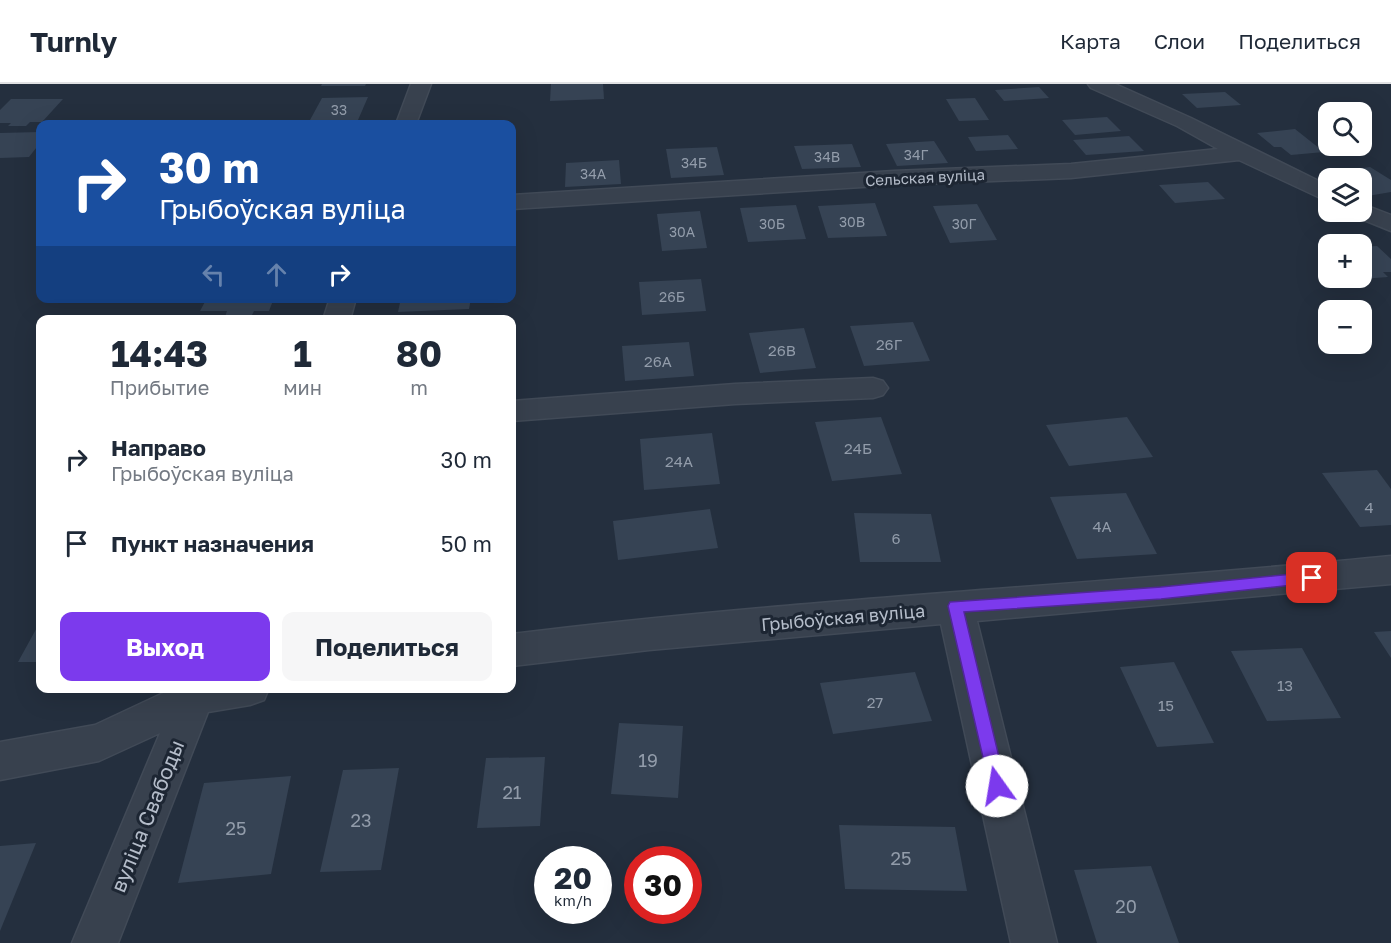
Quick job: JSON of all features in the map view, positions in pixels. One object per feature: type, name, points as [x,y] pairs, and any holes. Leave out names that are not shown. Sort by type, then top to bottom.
[{"type":"street","points":[[408,120],[421,84]]},
{"type":"street","points":[[1098,84],[1184,122],[1318,190]]},
{"type":"street","name":"Сельская вуліца","points":[[516,202],[894,178],[1071,171],[1242,153]]},
{"type":"street","points":[[1372,215],[1391,224]]},
{"type":"street","points":[[516,411],[735,394],[873,388]]},
{"type":"street","name":"Грыбоўская вуліца","points":[[516,649],[597,639],[955,606],[1161,593],[1391,570]]},
{"type":"street","points":[[955,606],[1034,943]]},
{"type":"street","points":[[0,761],[99,743],[196,693]]},
{"type":"street","name":"вуліца Свабоды","points":[[95,943],[196,693]]},
{"type":"building","points":[[322,84],[366,84],[365,86],[321,86]]},
{"type":"building","points":[[551,84],[603,84],[604,99],[550,101]]},
{"type":"building","points":[[1039,87],[1049,98],[1004,101],[995,90]]},
{"type":"building","points":[[1225,92],[1241,105],[1197,108],[1182,94]]},
{"type":"building","points":[[368,97],[358,120],[310,120],[322,98]]},
{"type":"building","points":[[975,98],[989,120],[959,121],[946,99]]},
{"type":"building","points":[[11,99],[63,99],[44,120],[30,122],[26,126],[8,126],[11,123],[0,123],[0,110]]},
{"type":"building","points":[[1107,117],[1121,131],[1075,135],[1062,120]]},
{"type":"building","points":[[1295,129],[1318,147],[1318,153],[1291,155],[1281,147],[1274,147],[1257,133]]},
{"type":"building","points":[[36,132],[36,148],[29,157],[0,158],[0,133]]},
{"type":"building","points":[[1008,135],[1018,149],[976,151],[968,137]]},
{"type":"building","points":[[1129,136],[1144,151],[1086,155],[1073,140]]},
{"type":"building","points":[[934,141],[948,163],[897,166],[886,144]]},
{"type":"building","points":[[852,144],[861,167],[802,169],[794,146]]},
{"type":"building","points":[[717,147],[724,175],[671,178],[666,149]]},
{"type":"building","points":[[619,160],[621,184],[565,187],[566,163]]},
{"type":"building","points":[[1372,168],[1391,180],[1391,192],[1372,195]]},
{"type":"building","points":[[1208,182],[1225,199],[1175,203],[1159,185]]},
{"type":"building","points":[[875,203],[887,236],[828,238],[818,206]]},
{"type":"building","points":[[977,204],[997,240],[950,243],[933,206]]},
{"type":"building","points":[[796,205],[806,239],[748,242],[740,208]]},
{"type":"building","points":[[700,211],[707,248],[662,251],[657,214]]},
{"type":"building","points":[[1372,246],[1377,246],[1391,259],[1391,272],[1383,272],[1388,277],[1372,278]]},
{"type":"building","points":[[701,279],[706,311],[642,315],[639,282]]},
{"type":"building","points":[[204,303],[272,303],[269,311],[254,311],[252,315],[226,315],[227,311],[200,311]]},
{"type":"building","points":[[400,303],[470,303],[469,309],[398,312]]},
{"type":"building","points":[[913,322],[930,361],[864,366],[850,326]]},
{"type":"building","points":[[804,328],[816,368],[760,373],[749,333]]},
{"type":"building","points":[[689,342],[694,376],[625,381],[622,346]]},
{"type":"building","points":[[881,417],[902,474],[832,481],[815,422]]},
{"type":"building","points":[[1127,417],[1153,457],[1069,466],[1046,425]]},
{"type":"building","points":[[712,433],[720,484],[644,490],[640,439]]},
{"type":"building","points":[[1377,470],[1391,489],[1391,525],[1360,527],[1322,473]]},
{"type":"building","points":[[1126,493],[1157,554],[1077,559],[1050,497]]},
{"type":"building","points":[[710,509],[718,548],[618,560],[613,521]]},
{"type":"building","points":[[854,513],[931,514],[941,562],[860,562]]},
{"type":"building","points":[[36,629],[36,662],[18,662]]},
{"type":"building","points":[[1391,631],[1391,658],[1374,632]]},
{"type":"building","points":[[1302,648],[1341,718],[1267,721],[1231,651]]},
{"type":"building","points":[[1174,662],[1214,743],[1157,747],[1120,667]]},
{"type":"building","points":[[915,672],[932,721],[833,734],[820,683]]},
{"type":"building","points":[[619,723],[683,726],[678,798],[611,794]]},
{"type":"building","points":[[545,757],[540,826],[477,828],[486,758]]},
{"type":"building","points":[[399,768],[381,870],[320,872],[343,770]]},
{"type":"building","points":[[291,776],[271,874],[178,883],[204,783]]},
{"type":"building","points":[[839,825],[955,827],[967,891],[845,889]]},
{"type":"building","points":[[36,843],[0,931],[0,846]]},
{"type":"building","points":[[1151,866],[1179,943],[1097,943],[1074,870]]},
{"type":"route","points":[[997,786],[955,606],[1161,593],[1312,578]]}]
